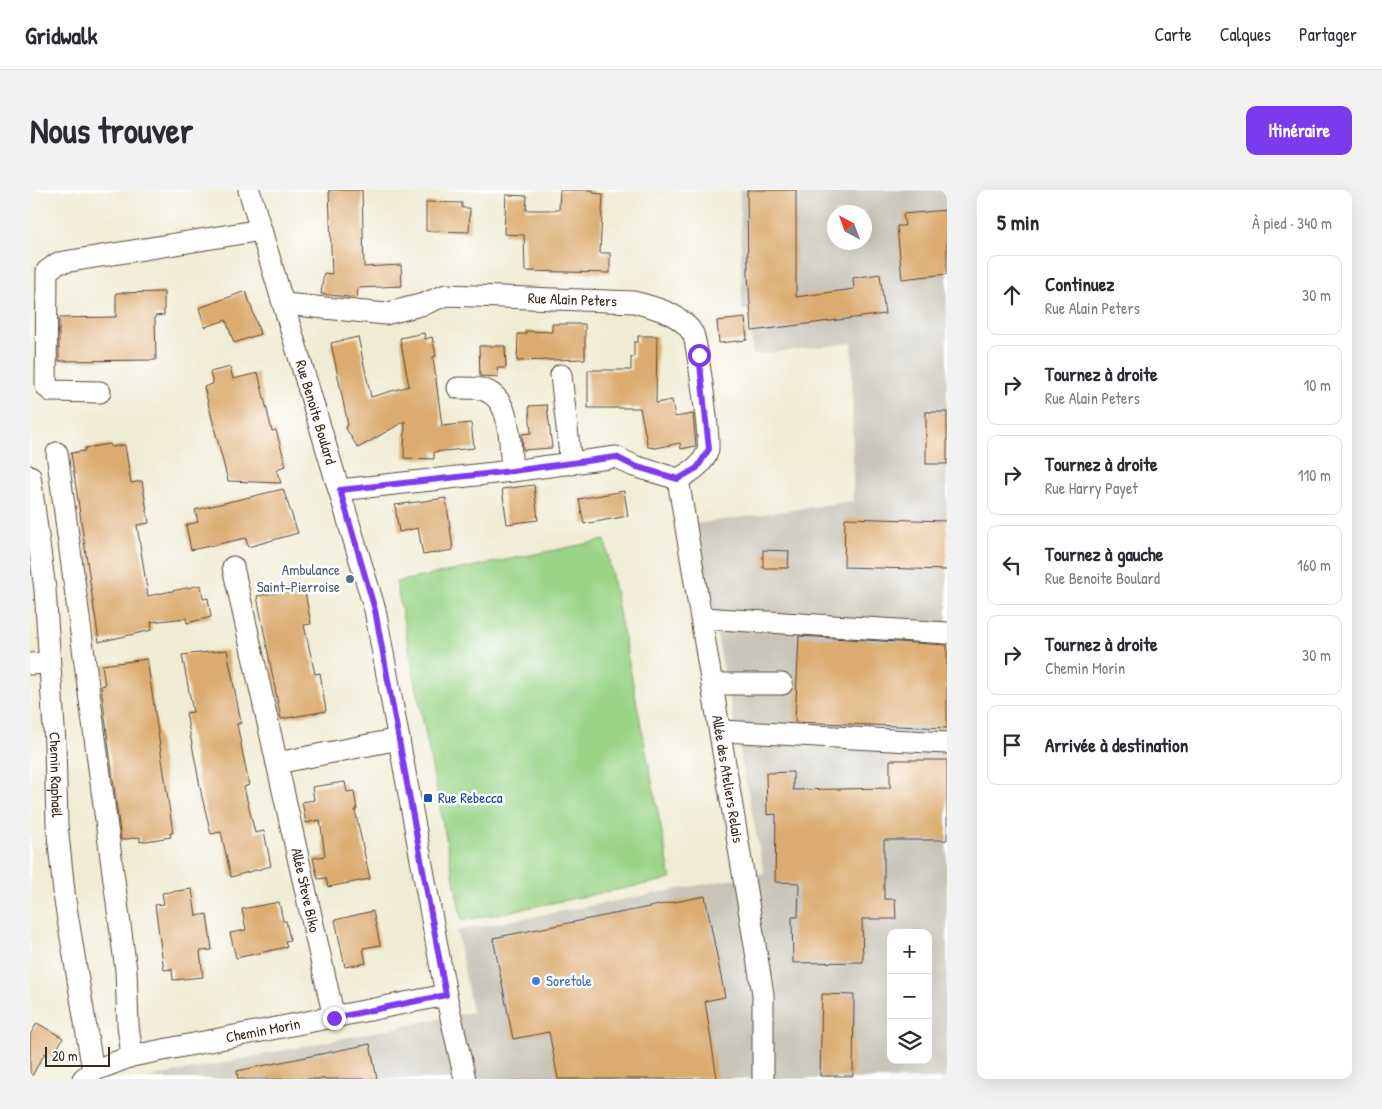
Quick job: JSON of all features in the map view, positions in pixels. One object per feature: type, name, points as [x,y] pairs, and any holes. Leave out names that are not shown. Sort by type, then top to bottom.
[{"type":"street","name":"Rue Benoite Boulard","points":[[249,190],[285,304],[375,610],[446,995],[465,1079]]},
{"type":"street","points":[[100,392],[50,391],[46,386],[47,271],[58,263],[261,230]]},
{"type":"street","name":"Rue Alain Peters","points":[[285,304],[385,314],[424,304],[446,295],[634,302],[662,309],[680,320],[693,334],[699,355],[709,449],[697,468],[678,479]]},
{"type":"street","points":[[561,375],[571,464]]},
{"type":"street","points":[[458,388],[482,390],[499,402],[506,414],[512,471]]},
{"type":"street","points":[[57,453],[126,970],[128,1025],[132,1056]]},
{"type":"street","points":[[340,490],[571,464],[616,457],[678,479]]},
{"type":"street","name":"Chemin Raphaël","points":[[30,476],[45,589],[40,663],[55,744],[57,825],[88,1075]]},
{"type":"street","name":"Allée des Ateliers Relais","points":[[678,479],[763,994],[763,1079]]},
{"type":"street","name":"Allée Steve Biko","points":[[233,567],[334,1018]]},
{"type":"street","points":[[702,618],[947,633]]},
{"type":"street","points":[[712,684],[782,684]]},
{"type":"street","points":[[721,731],[947,742]]},
{"type":"street","points":[[277,763],[399,739]]},
{"type":"street","name":"Chemin Morin","points":[[88,1075],[132,1056],[446,995]]},
{"type":"shaded area","points":[[740,190],[947,190],[947,1079],[143,1079],[472,1012],[457,931],[764,873],[695,524],[853,501],[852,343],[753,355],[749,311],[742,309]]},
{"type":"green space","points":[[605,540],[671,879],[462,921],[396,582]]},
{"type":"building","points":[[329,190],[362,190],[364,267],[401,265],[402,286],[358,288],[357,298],[321,294],[324,273],[332,274]]},
{"type":"building","points":[[560,190],[593,190],[593,193],[603,194],[600,253],[610,253],[610,273],[525,271],[524,235],[504,234],[506,195],[527,196],[526,210],[559,210]]},
{"type":"building","points":[[747,190],[796,190],[796,297],[854,289],[853,278],[880,274],[885,314],[752,331],[748,276]]},
{"type":"building","points":[[426,202],[462,203],[462,208],[470,208],[469,232],[426,231]]},
{"type":"building","points":[[947,210],[947,274],[902,279],[897,226],[905,226],[903,214]]},
{"type":"building","points":[[246,291],[260,334],[234,343],[226,320],[205,327],[199,308]]},
{"type":"building","points":[[164,292],[164,315],[155,316],[156,360],[59,361],[59,318],[116,317],[116,293]]},
{"type":"building","points":[[745,318],[747,340],[719,343],[717,321]]},
{"type":"building","points":[[552,324],[585,324],[585,359],[517,361],[518,334],[526,334],[525,331],[552,332]]},
{"type":"building","points":[[424,333],[425,339],[432,337],[436,356],[433,357],[442,426],[471,423],[474,448],[434,452],[434,459],[404,458],[405,421],[358,448],[345,427],[348,425],[331,343],[358,337],[371,397],[409,386],[400,338]]},
{"type":"building","points":[[638,336],[657,336],[656,403],[672,400],[675,417],[693,414],[696,446],[681,449],[680,443],[656,448],[648,447],[640,408],[588,408],[588,370],[631,370],[631,357],[634,357],[634,342],[638,342]]},
{"type":"building","points":[[479,346],[505,346],[506,368],[497,368],[498,377],[480,376]]},
{"type":"building","points":[[230,367],[233,379],[258,373],[272,431],[276,430],[286,466],[276,469],[281,483],[228,481],[204,387],[213,384],[210,372]]},
{"type":"building","points":[[547,405],[552,448],[523,450],[522,434],[531,433],[529,406]]},
{"type":"building","points":[[926,412],[947,412],[947,464],[926,464]]},
{"type":"building","points":[[110,444],[111,447],[125,445],[131,483],[142,481],[149,523],[137,525],[148,596],[201,585],[203,599],[208,598],[211,617],[187,623],[186,618],[151,622],[152,630],[99,642],[71,453],[85,451],[85,448]]},
{"type":"building","points":[[534,485],[538,520],[507,524],[502,489]]},
{"type":"building","points":[[283,489],[298,533],[248,547],[246,538],[191,550],[186,525],[198,522],[195,510]]},
{"type":"building","points":[[624,491],[628,516],[584,524],[579,499]]},
{"type":"building","points":[[446,498],[453,550],[423,555],[418,528],[399,532],[395,505]]},
{"type":"building","points":[[845,518],[947,521],[947,570],[844,567]]},
{"type":"building","points":[[763,550],[789,551],[788,568],[763,568]]},
{"type":"building","points":[[304,587],[311,624],[304,625],[315,674],[320,673],[326,711],[281,719],[257,596]]},
{"type":"building","points":[[799,636],[947,645],[947,728],[795,722]]},
{"type":"building","points":[[227,650],[241,723],[237,724],[249,785],[244,787],[255,833],[264,831],[271,866],[231,877],[221,832],[211,834],[202,797],[186,713],[193,712],[182,655]]},
{"type":"building","points":[[147,659],[173,833],[170,833],[171,837],[140,842],[140,837],[121,840],[101,686],[105,685],[102,665]]},
{"type":"building","points":[[890,760],[947,760],[947,840],[884,840],[884,899],[895,899],[896,919],[862,919],[863,962],[793,963],[792,917],[798,917],[799,883],[775,882],[776,814],[767,815],[766,773],[793,772],[793,790],[890,788]]},
{"type":"building","points":[[345,782],[347,792],[354,791],[357,810],[355,810],[370,879],[328,887],[326,878],[318,879],[313,858],[325,856],[320,820],[306,823],[302,802],[314,800],[312,787]]},
{"type":"building","points":[[192,889],[196,916],[207,914],[212,950],[200,951],[203,977],[173,980],[172,969],[164,970],[155,905],[164,904],[162,893]]},
{"type":"building","points":[[705,896],[725,997],[705,1001],[717,1079],[558,1079],[549,1032],[513,1039],[493,938]]},
{"type":"building","points":[[279,902],[290,940],[285,941],[287,947],[236,958],[230,933],[246,930],[242,909]]},
{"type":"building","points":[[373,911],[380,945],[363,948],[366,963],[345,967],[335,920]]},
{"type":"building","points":[[822,994],[854,995],[853,1076],[820,1076]]},
{"type":"building","points":[[37,1023],[63,1038],[52,1058],[45,1053],[30,1079],[30,1035]]},
{"type":"building","points":[[370,1044],[377,1079],[238,1079],[237,1071]]},
{"type":"place","name":"Ambulance Saint-Pierroise","points":[[350,579]]},
{"type":"place","name":"Rue Rebecca","points":[[428,798]]},
{"type":"place","name":"Soretole","points":[[536,981]]},
{"type":"route","points":[[334,1018],[446,995],[375,610],[340,490],[571,464],[616,457],[634,466],[678,479],[697,468],[709,449],[699,355]]}]
